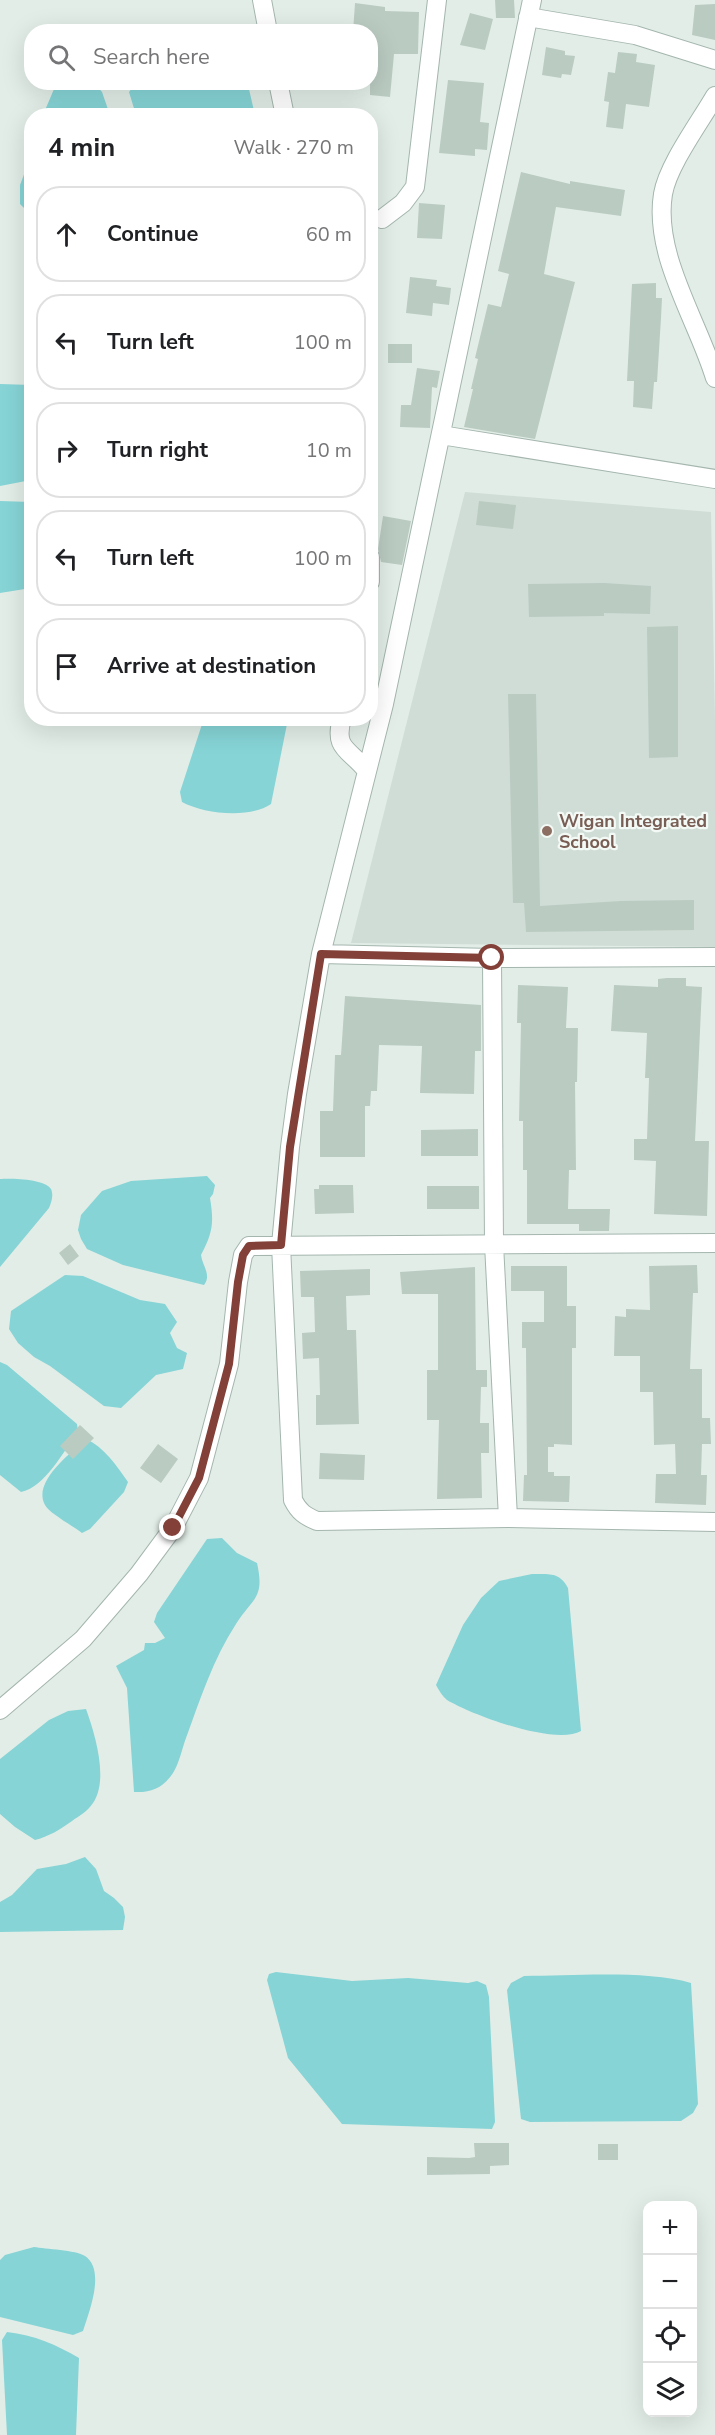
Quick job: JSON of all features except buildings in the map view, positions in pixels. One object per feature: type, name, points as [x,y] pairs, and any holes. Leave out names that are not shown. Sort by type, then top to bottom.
[{"type":"street","points":[[262,0],[266,24]]},
{"type":"street","points":[[382,219],[403,203],[415,187],[437,0]]},
{"type":"street","points":[[715,60],[635,35],[530,9],[384,705],[321,954],[290,1147],[281,1245],[293,1500],[298,1510],[306,1517],[317,1521],[508,1518],[715,1522]]},
{"type":"street","points":[[280,90],[283,108]]},
{"type":"street","points":[[715,96],[681,152],[663,193],[663,222],[668,255],[715,378]]},
{"type":"street","points":[[441,435],[715,479]]},
{"type":"street","points":[[340,726],[338,733],[343,748],[367,771]]},
{"type":"street","points":[[321,954],[492,958],[715,957]]},
{"type":"street","points":[[492,958],[494,1244],[508,1518]]},
{"type":"street","points":[[0,1710],[83,1639],[139,1574],[173,1528],[199,1478],[229,1364],[238,1282],[243,1255],[249,1246],[715,1242]]},
{"type":"shaded area","name":"Wigan Integrated School","points":[[465,492],[711,512],[715,719],[715,947],[351,943]]},
{"type":"water","points":[[54,90],[100,90],[108,108],[46,108]]},
{"type":"water","points":[[131,90],[249,90],[253,108],[134,108],[129,92]]},
{"type":"water","points":[[24,174],[24,208],[20,204],[20,185]]},
{"type":"water","points":[[0,384],[24,385],[24,481],[0,486]]},
{"type":"water","points":[[0,501],[24,502],[24,589],[0,593]]},
{"type":"water","points":[[201,726],[287,726],[271,804],[251,812],[214,812],[182,802],[180,792]]},
{"type":"water","points":[[207,1176],[215,1185],[210,1198],[212,1227],[201,1255],[207,1274],[204,1285],[123,1265],[87,1249],[81,1239],[78,1230],[81,1215],[102,1191],[131,1181]]},
{"type":"water","points":[[0,1179],[19,1179],[42,1183],[51,1189],[52,1199],[49,1208],[0,1267]]},
{"type":"water","points":[[65,1275],[83,1276],[140,1300],[165,1304],[177,1322],[170,1333],[177,1348],[187,1353],[183,1369],[156,1375],[121,1408],[104,1406],[50,1366],[34,1357],[18,1343],[9,1329],[11,1311]]},
{"type":"water","points":[[0,1362],[7,1365],[77,1424],[78,1431],[46,1476],[30,1489],[21,1492],[0,1475]]},
{"type":"water","points":[[86,1439],[93,1442],[115,1463],[128,1482],[124,1492],[90,1529],[82,1533],[47,1508],[42,1496],[48,1478],[63,1460]]},
{"type":"water","points":[[222,1538],[237,1553],[257,1563],[259,1584],[256,1597],[228,1637],[214,1665],[173,1773],[156,1788],[146,1792],[134,1792],[127,1688],[116,1666],[144,1650],[145,1643],[155,1643],[165,1638],[154,1622],[157,1613],[207,1539]]},
{"type":"water","points":[[532,1574],[549,1574],[558,1577],[568,1588],[581,1731],[569,1735],[534,1732],[475,1713],[447,1700],[436,1685],[463,1625],[481,1598],[499,1581]]},
{"type":"water","points":[[86,1709],[99,1757],[98,1793],[91,1806],[83,1813],[54,1832],[35,1840],[0,1814],[0,1759],[49,1720],[68,1711]]},
{"type":"water","points":[[85,1857],[96,1869],[104,1891],[123,1907],[125,1917],[123,1930],[0,1932],[0,1902],[12,1895],[37,1869],[66,1864]]},
{"type":"water","points":[[276,1972],[352,1981],[408,1978],[468,1983],[477,1981],[486,1985],[489,1997],[495,2122],[492,2129],[342,2124],[288,2058],[267,1980],[269,1974]]},
{"type":"water","points":[[631,1975],[653,1976],[691,1983],[698,2104],[693,2113],[681,2121],[530,2122],[521,2119],[507,1990],[511,1983],[524,1976]]},
{"type":"water","points":[[34,2247],[75,2252],[85,2256],[91,2262],[95,2281],[94,2292],[83,2331],[73,2335],[0,2317],[0,2260],[5,2255]]},
{"type":"water","points":[[7,2332],[45,2341],[79,2358],[76,2435],[7,2435],[2,2340]]},
{"type":"place","name":"Wigan Integrated School","points":[[547,831]]},
{"type":"route","points":[[173,1528],[199,1478],[229,1364],[243,1255],[249,1246],[281,1245],[297,1094],[321,954],[492,958]]}]
